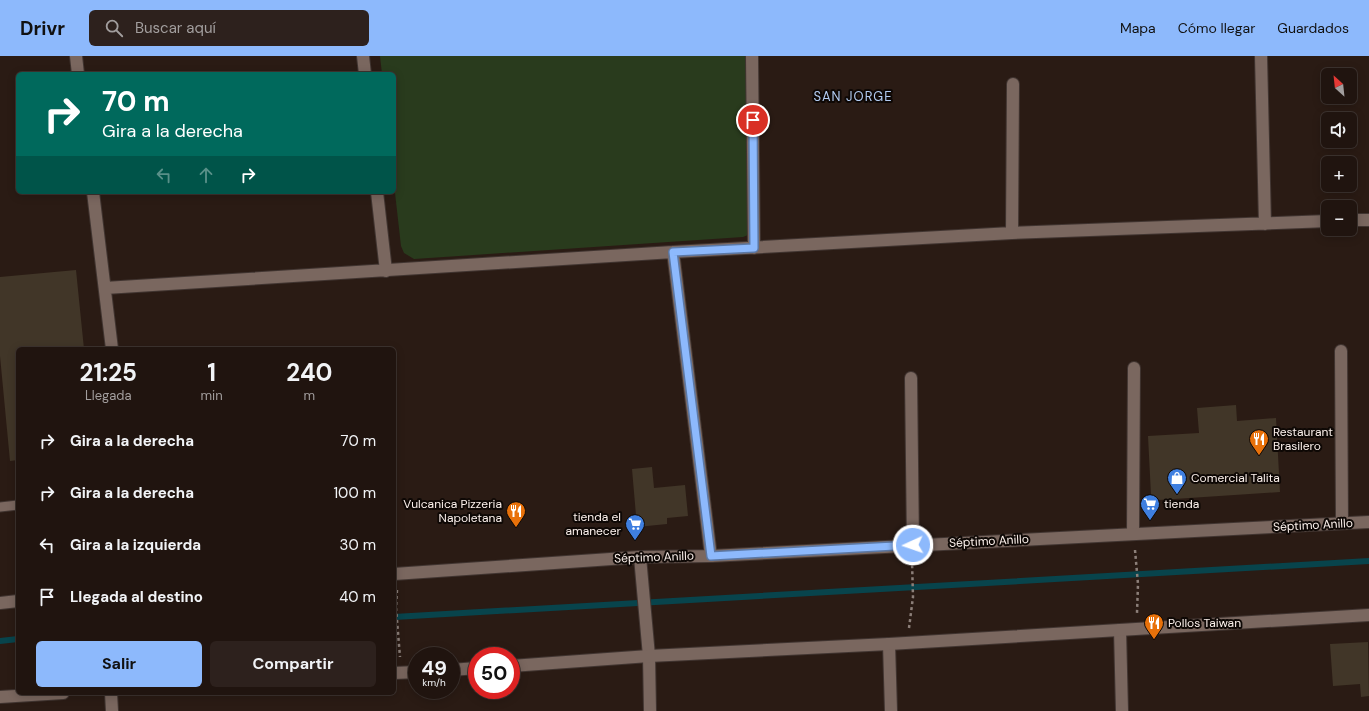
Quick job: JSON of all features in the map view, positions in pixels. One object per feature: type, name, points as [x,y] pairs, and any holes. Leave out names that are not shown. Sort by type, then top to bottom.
[{"type":"street","points":[[76,56],[78,72]]},
{"type":"street","points":[[363,56],[365,72]]},
{"type":"street","points":[[752,56],[754,248]]},
{"type":"street","points":[[1261,56],[1265,224]]},
{"type":"street","points":[[1012,233],[1013,84]]},
{"type":"street","points":[[93,194],[112,347]]},
{"type":"street","points":[[377,194],[386,271]]},
{"type":"street","points":[[1357,220],[1369,220]]},
{"type":"street","points":[[105,288],[673,252],[1012,233],[1321,221]]},
{"type":"street","points":[[673,252],[711,556]]},
{"type":"street","points":[[1341,351],[1342,524]]},
{"type":"street","points":[[1133,534],[1134,368]]},
{"type":"street","points":[[911,378],[913,545]]},
{"type":"street","name":"Séptimo Anillo","points":[[396,574],[640,557],[711,556],[1369,522]]},
{"type":"street","points":[[640,557],[649,656],[650,711]]},
{"type":"street","points":[[0,603],[16,601]]},
{"type":"street","points":[[520,665],[649,656],[889,644],[1369,615]]},
{"type":"street","points":[[1120,630],[1122,711]]},
{"type":"street","points":[[889,644],[891,711]]},
{"type":"street","points":[[398,673],[408,672]]},
{"type":"street","points":[[0,697],[32,695]]},
{"type":"street","points":[[111,695],[112,711]]},
{"type":"lane","points":[[0,507],[16,505]]},
{"type":"path","points":[[1136,562],[1138,584],[1136,629]]},
{"type":"path","points":[[907,642],[913,597],[911,576]]},
{"type":"path","points":[[396,608],[398,628],[398,673]]},
{"type":"green space","points":[[380,56],[754,56],[748,235],[743,237],[414,259],[404,253],[401,246],[395,194],[396,72],[382,72]]},
{"type":"building","points":[[76,270],[84,347],[16,347],[16,460],[10,461],[0,356],[0,277]]},
{"type":"building","points":[[1236,405],[1237,421],[1276,418],[1280,492],[1159,500],[1151,495],[1148,436],[1199,433],[1197,408]]},
{"type":"building","points":[[652,467],[654,488],[685,485],[688,516],[667,518],[667,524],[637,527],[632,469]]},
{"type":"building","points":[[1368,642],[1369,696],[1361,697],[1360,684],[1333,686],[1330,644]]},
{"type":"waterway","points":[[396,617],[1369,561]]},
{"type":"waterway","points":[[0,641],[16,639]]},
{"type":"place","name":"Restaurant Brasilero","points":[[1259,456]]},
{"type":"place","name":"Comercial Talita","points":[[1177,495]]},
{"type":"place","name":"tienda","points":[[1150,521]]},
{"type":"place","name":"Vulcanica Pizzeria Napoletana","points":[[516,528]]},
{"type":"place","name":"tienda el amanecer","points":[[635,541]]},
{"type":"place","name":"Pollos Taiwan","points":[[1154,640]]},
{"type":"district","name":"SAN JORGE","points":[[853,96]]},
{"type":"route","points":[[753,120],[754,248],[673,252],[711,556],[913,545]]}]
